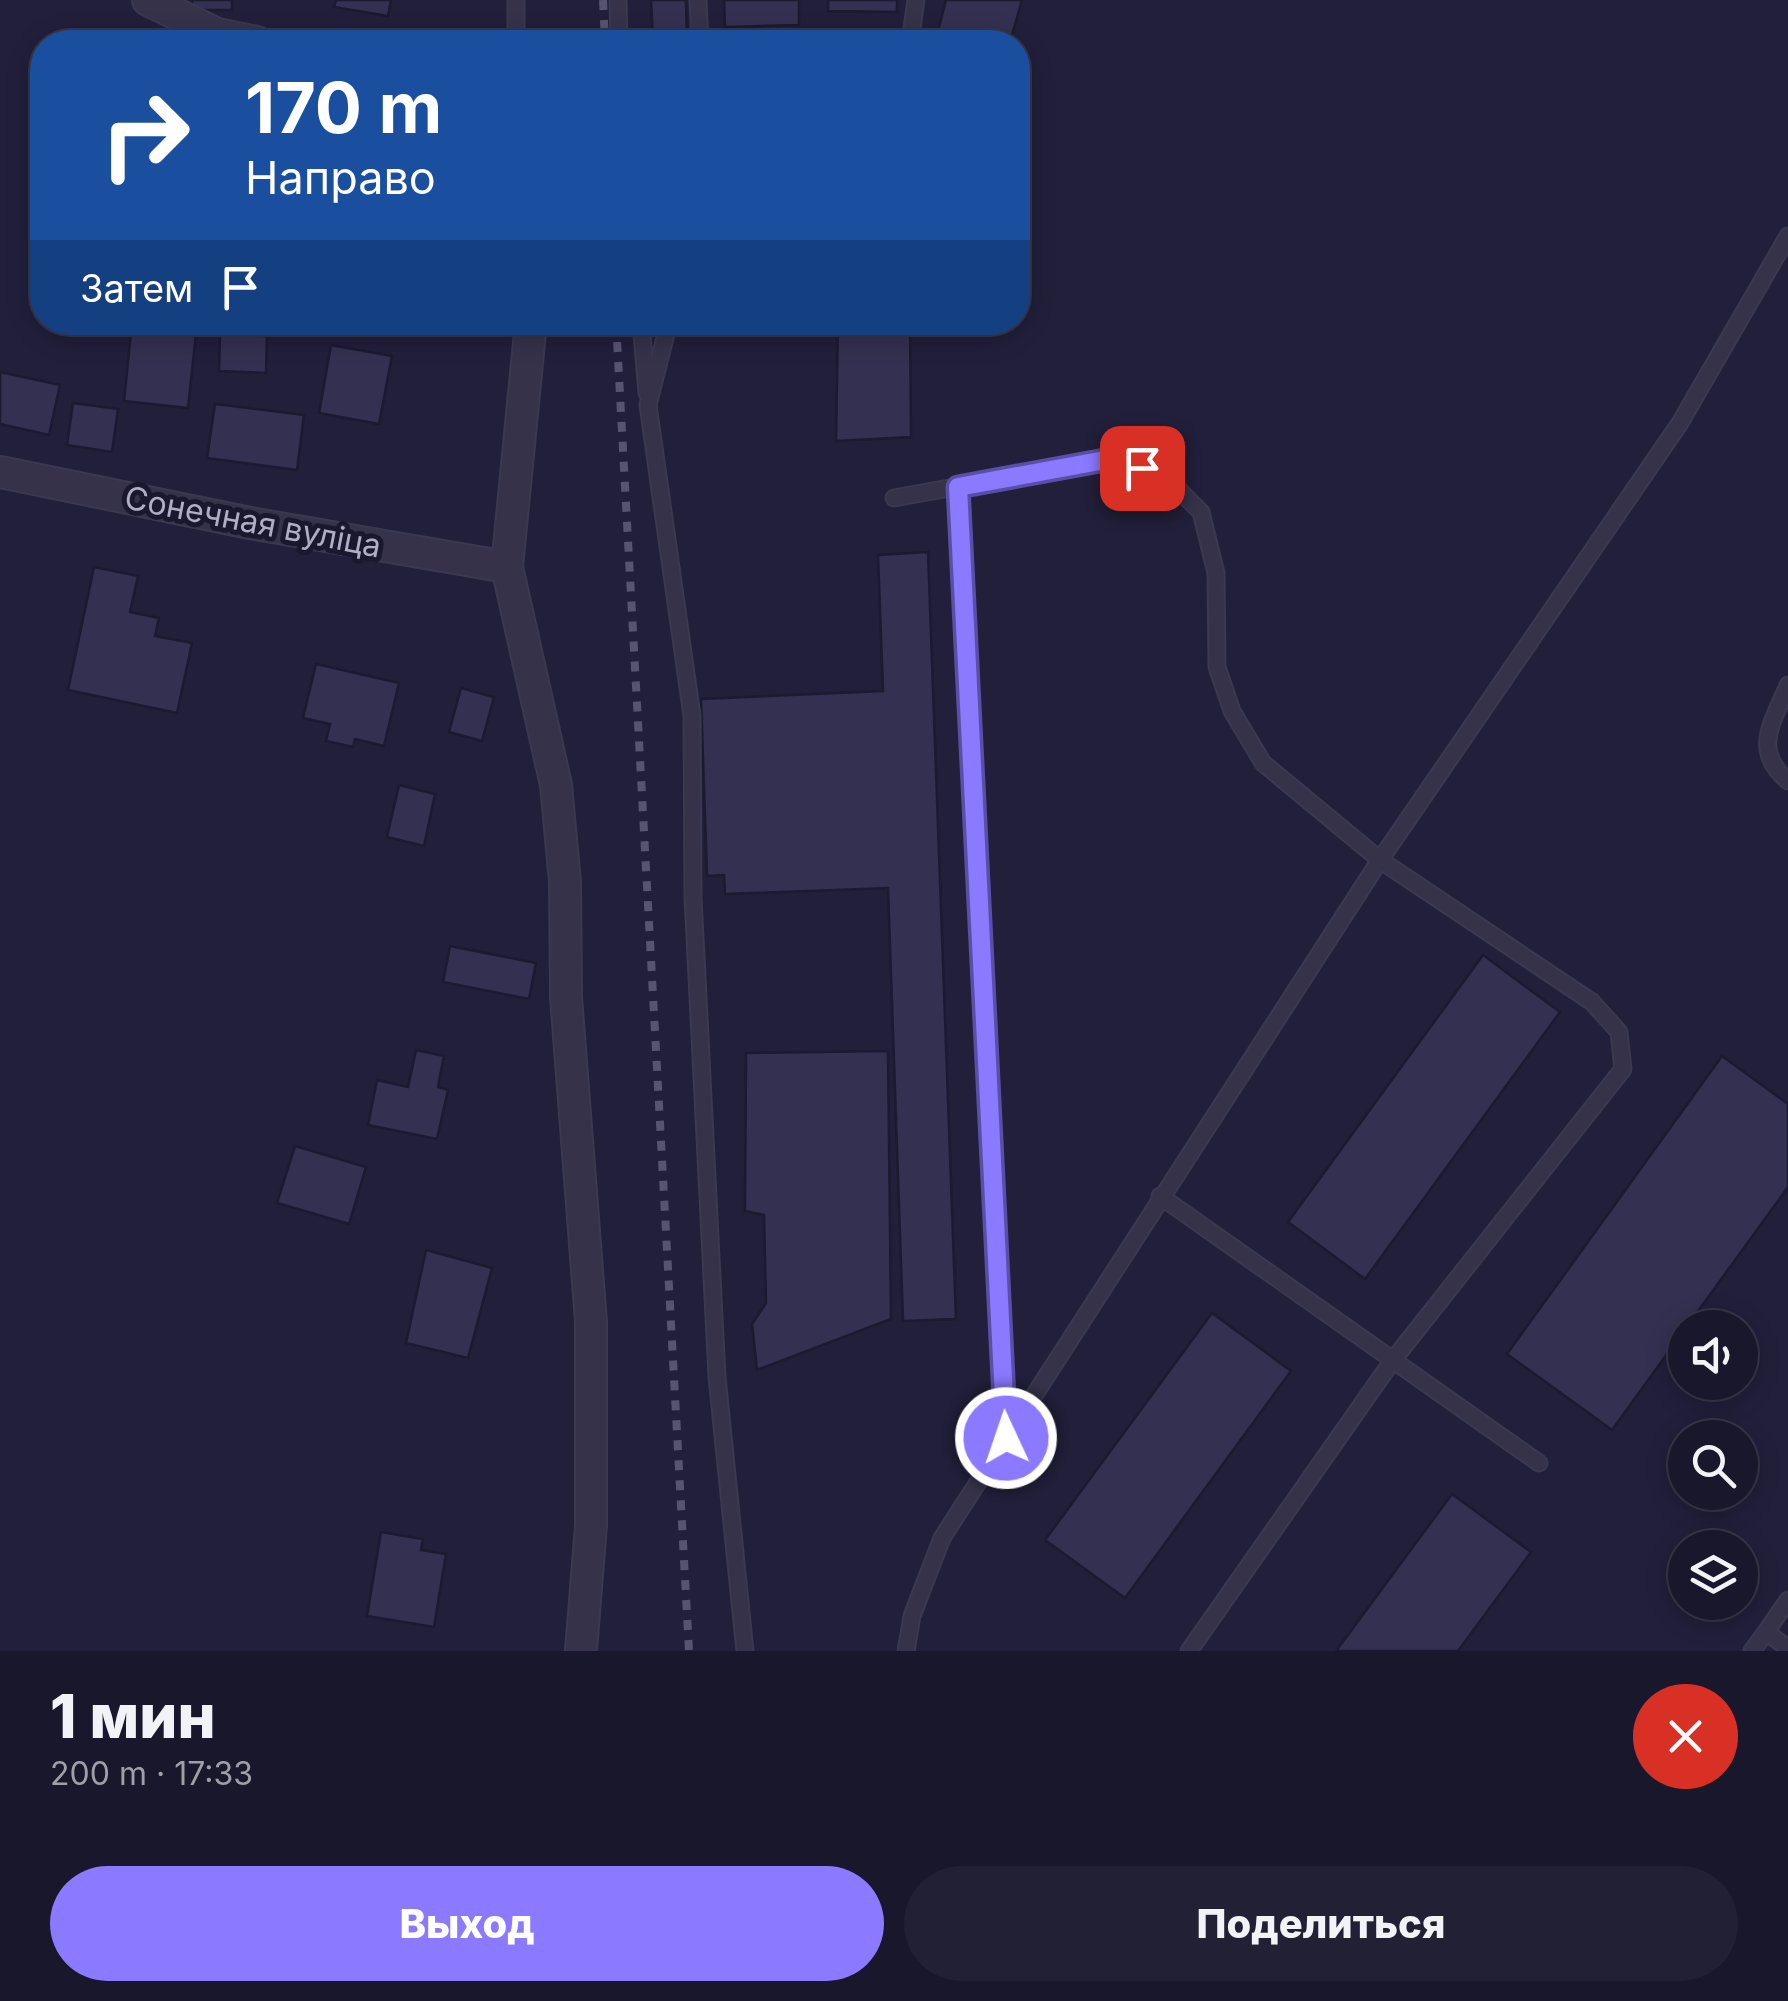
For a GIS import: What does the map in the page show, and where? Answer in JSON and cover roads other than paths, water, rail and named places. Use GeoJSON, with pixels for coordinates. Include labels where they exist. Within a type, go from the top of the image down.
{"type":"FeatureCollection","features":[{"type":"Feature","properties":{"kind":"street"},"geometry":{"type":"LineString","coordinates":[[148,0],[209,30]]}},
{"type":"Feature","properties":{"kind":"street"},"geometry":{"type":"LineString","coordinates":[[530,335],[508,567],[556,786],[564,882],[566,997],[591,1322],[591,1525],[581,1651]]}},
{"type":"Feature","properties":{"kind":"street","name":"Сонечная вуліца"},"geometry":{"type":"LineString","coordinates":[[0,472],[250,523],[508,567]]}},
{"type":"Feature","properties":{"kind":"lane"},"geometry":{"type":"LineString","coordinates":[[516,0],[516,30]]}},
{"type":"Feature","properties":{"kind":"lane"},"geometry":{"type":"LineString","coordinates":[[618,0],[619,30]]}},
{"type":"Feature","properties":{"kind":"lane"},"geometry":{"type":"LineString","coordinates":[[698,0],[699,30]]}},
{"type":"Feature","properties":{"kind":"lane"},"geometry":{"type":"LineString","coordinates":[[912,30],[916,0]]}},
{"type":"Feature","properties":{"kind":"lane"},"geometry":{"type":"LineString","coordinates":[[906,1651],[912,1616],[942,1538],[1380,860],[1680,423],[1788,236]]}},
{"type":"Feature","properties":{"kind":"lane"},"geometry":{"type":"LineString","coordinates":[[642,335],[648,406],[692,716],[693,898],[717,1376],[746,1651]]}},
{"type":"Feature","properties":{"kind":"lane"},"geometry":{"type":"LineString","coordinates":[[648,406],[665,335]]}},
{"type":"Feature","properties":{"kind":"lane"},"geometry":{"type":"LineString","coordinates":[[894,498],[1116,458],[1168,478],[1201,512],[1216,573],[1217,666],[1232,711],[1264,763],[1380,860],[1592,1002],[1619,1032],[1623,1068],[1393,1360],[1190,1651]]}},
{"type":"Feature","properties":{"kind":"lane"},"geometry":{"type":"LineString","coordinates":[[958,487],[1006,1438]]}},
{"type":"Feature","properties":{"kind":"lane"},"geometry":{"type":"LineString","coordinates":[[1788,686],[1765,739],[1773,768],[1788,781]]}},
{"type":"Feature","properties":{"kind":"lane"},"geometry":{"type":"LineString","coordinates":[[1160,1196],[1538,1463]]}},
{"type":"Feature","properties":{"kind":"lane"},"geometry":{"type":"LineString","coordinates":[[1752,1651],[1788,1600]]}},
{"type":"Feature","properties":{"kind":"lane"},"geometry":{"type":"LineString","coordinates":[[1766,1632],[1788,1648]]}},
{"type":"Feature","properties":{"kind":"railway"},"geometry":{"type":"LineString","coordinates":[[603,0],[604,30]]}},
{"type":"Feature","properties":{"kind":"railway"},"geometry":{"type":"LineString","coordinates":[[617,335],[689,1651]]}}]}
